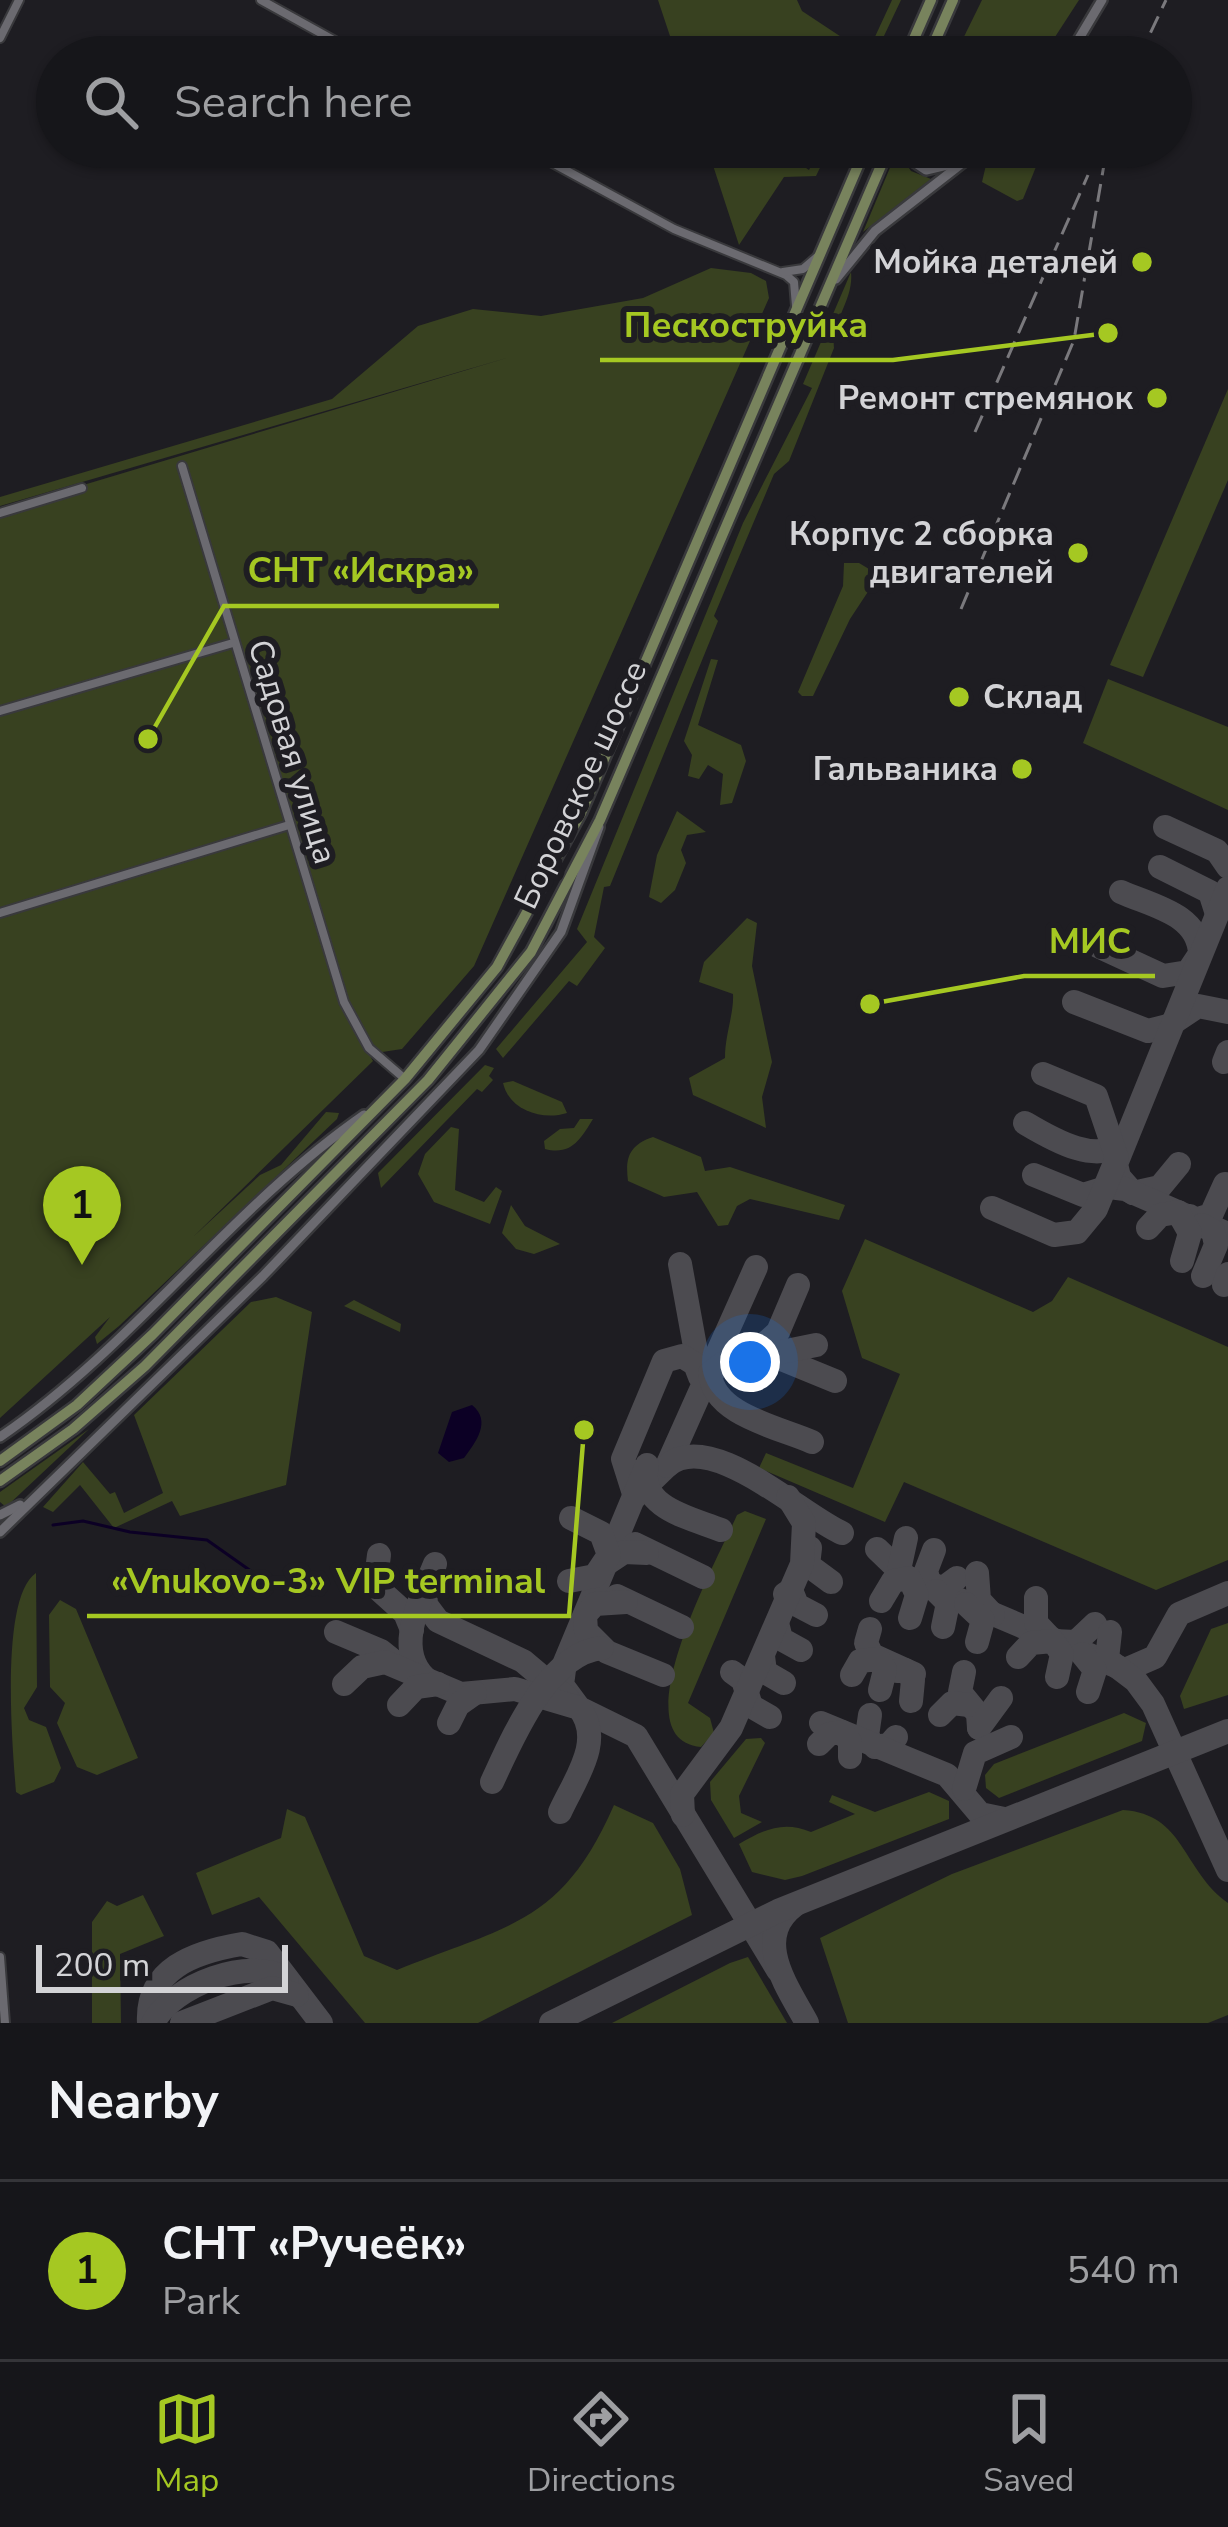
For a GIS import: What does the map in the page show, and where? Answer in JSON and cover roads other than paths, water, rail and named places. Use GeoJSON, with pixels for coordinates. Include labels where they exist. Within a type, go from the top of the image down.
{"type":"FeatureCollection","features":[{"type":"Feature","properties":{"kind":"main road"},"geometry":{"type":"LineString","coordinates":[[915,36],[931,0]]}},
{"type":"Feature","properties":{"kind":"main road"},"geometry":{"type":"LineString","coordinates":[[937,36],[953,0]]}},
{"type":"Feature","properties":{"kind":"main road"},"geometry":{"type":"LineString","coordinates":[[1081,36],[1102,0]]}},
{"type":"Feature","properties":{"kind":"main road","name":"Боровское шоссе"},"geometry":{"type":"LineString","coordinates":[[0,1462],[105,1380],[405,1078],[489,978],[545,885],[606,756],[857,168]]}},
{"type":"Feature","properties":{"kind":"main road","name":"Боровское шоссе"},"geometry":{"type":"LineString","coordinates":[[0,1481],[100,1407],[243,1267],[428,1080],[488,1012],[538,941],[600,820],[880,168]]}},
{"type":"Feature","properties":{"kind":"main road"},"geometry":{"type":"LineString","coordinates":[[824,296],[875,231],[956,168]]}},
{"type":"Feature","properties":{"kind":"main road"},"geometry":{"type":"LineString","coordinates":[[0,1532],[263,1276],[479,1050],[561,932],[593,856],[600,820]]}},
{"type":"Feature","properties":{"kind":"main road"},"geometry":{"type":"LineString","coordinates":[[0,1437],[91,1368],[256,1206],[376,1107]]}},
{"type":"Feature","properties":{"kind":"main road"},"geometry":{"type":"LineString","coordinates":[[0,1515],[30,1499]]}},
{"type":"Feature","properties":{"kind":"street"},"geometry":{"type":"LineString","coordinates":[[0,38],[19,0]]}},
{"type":"Feature","properties":{"kind":"street"},"geometry":{"type":"LineString","coordinates":[[261,0],[326,36]]}},
{"type":"Feature","properties":{"kind":"street"},"geometry":{"type":"LineString","coordinates":[[562,168],[674,229],[782,272],[794,282],[796,308]]}},
{"type":"Feature","properties":{"kind":"street"},"geometry":{"type":"LineString","coordinates":[[782,272],[802,269],[819,255]]}},
{"type":"Feature","properties":{"kind":"street","name":"Садовая улица"},"geometry":{"type":"LineString","coordinates":[[182,466],[344,1002],[369,1048],[405,1078]]}},
{"type":"Feature","properties":{"kind":"street"},"geometry":{"type":"LineString","coordinates":[[0,513],[82,488]]}},
{"type":"Feature","properties":{"kind":"street"},"geometry":{"type":"LineString","coordinates":[[0,711],[233,643]]}},
{"type":"Feature","properties":{"kind":"street"},"geometry":{"type":"LineString","coordinates":[[0,913],[289,825]]}},
{"type":"Feature","properties":{"kind":"street"},"geometry":{"type":"LineString","coordinates":[[0,1957],[5,2023]]}},
{"type":"Feature","properties":{"kind":"waterway"},"geometry":{"type":"LineString","coordinates":[[53,1525],[83,1521],[130,1532],[207,1540],[275,1588]]}},
{"type":"Feature","properties":{"kind":"railway"},"geometry":{"type":"LineString","coordinates":[[1149,36],[1166,0]]}},
{"type":"Feature","properties":{"kind":"railway"},"geometry":{"type":"LineString","coordinates":[[961,609],[1074,340],[1103,168]]}},
{"type":"Feature","properties":{"kind":"railway"},"geometry":{"type":"LineString","coordinates":[[975,432],[1088,175]]}},
{"type":"Feature","properties":{"kind":"place","name":"Мойка деталей"},"geometry":{"type":"Point","coordinates":[1142,262]}},
{"type":"Feature","properties":{"kind":"place","name":"Пескоструйка"},"geometry":{"type":"Point","coordinates":[1108,333]}},
{"type":"Feature","properties":{"kind":"place","name":"Ремонт стремянок"},"geometry":{"type":"Point","coordinates":[1157,398]}},
{"type":"Feature","properties":{"kind":"place","name":"Корпус 2 сборка двигателей"},"geometry":{"type":"Point","coordinates":[1078,553]}},
{"type":"Feature","properties":{"kind":"place","name":"Склад"},"geometry":{"type":"Point","coordinates":[959,697]}},
{"type":"Feature","properties":{"kind":"place","name":"СНТ «Искра»"},"geometry":{"type":"Point","coordinates":[148,739]}},
{"type":"Feature","properties":{"kind":"place","name":"Гальваника"},"geometry":{"type":"Point","coordinates":[1022,769]}},
{"type":"Feature","properties":{"kind":"place","name":"МИС"},"geometry":{"type":"Point","coordinates":[870,1004]}},
{"type":"Feature","properties":{"kind":"place","name":"СНТ «Ручеёк»"},"geometry":{"type":"Point","coordinates":[82,1265]}},
{"type":"Feature","properties":{"kind":"place","name":"«Vnukovo-3» VIP terminal"},"geometry":{"type":"Point","coordinates":[584,1430]}}]}
